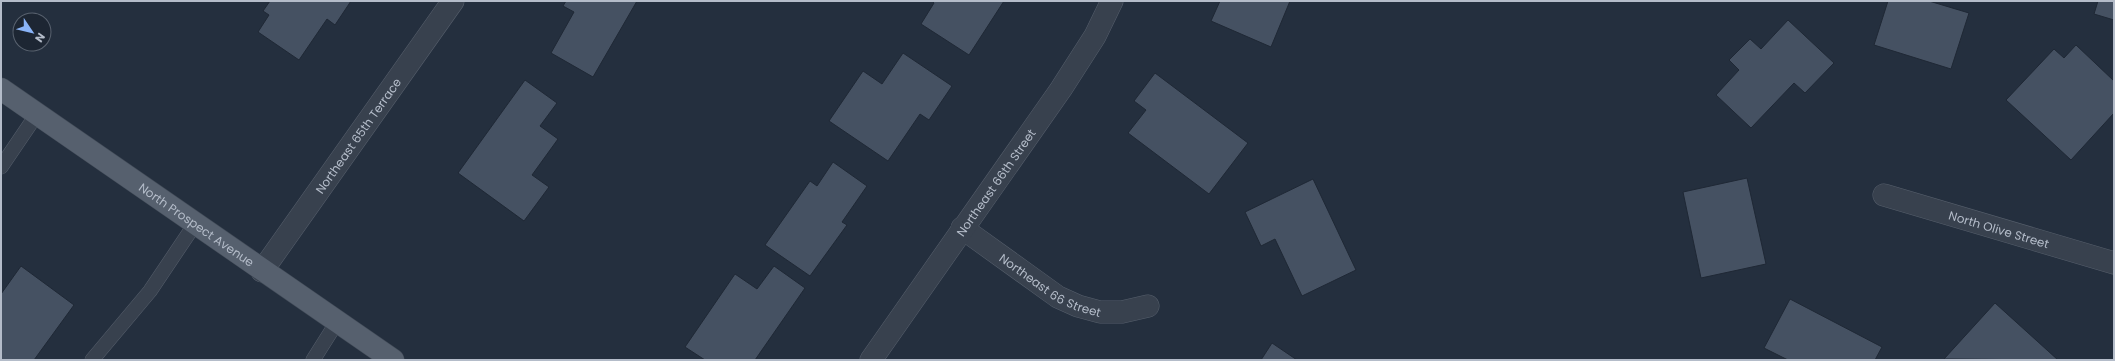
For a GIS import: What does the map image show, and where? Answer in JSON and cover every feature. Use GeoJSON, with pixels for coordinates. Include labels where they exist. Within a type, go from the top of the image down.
{"type":"FeatureCollection","features":[{"type":"Feature","properties":{"kind":"main road","name":"North Prospect Avenue"},"geometry":{"type":"LineString","coordinates":[[1,89],[262,271],[393,360]]}},
{"type":"Feature","properties":{"kind":"street","name":"Northeast 65th Terrace"},"geometry":{"type":"LineString","coordinates":[[262,271],[453,1]]}},
{"type":"Feature","properties":{"kind":"street","name":"Northeast 66th Street"},"geometry":{"type":"LineString","coordinates":[[871,360],[962,228],[1061,90],[1095,36],[1112,1]]}},
{"type":"Feature","properties":{"kind":"street","name":"North Olive Street"},"geometry":{"type":"LineString","coordinates":[[1884,194],[2114,263]]}},
{"type":"Feature","properties":{"kind":"street","name":"Northeast 66 Street"},"geometry":{"type":"LineString","coordinates":[[962,228],[1058,297],[1078,306],[1100,312],[1122,312],[1148,306]]}},
{"type":"Feature","properties":{"kind":"lane"},"geometry":{"type":"LineString","coordinates":[[1,167],[37,114]]}},
{"type":"Feature","properties":{"kind":"lane"},"geometry":{"type":"LineString","coordinates":[[92,360],[150,291],[195,224]]}},
{"type":"Feature","properties":{"kind":"lane"},"geometry":{"type":"LineString","coordinates":[[313,360],[338,322]]}},
{"type":"Feature","properties":{"kind":"building"},"geometry":{"type":"Polygon","coordinates":[[[270,1],[351,1],[335,25],[327,19],[299,60],[258,32],[269,15],[263,11],[270,1]]]}},
{"type":"Feature","properties":{"kind":"building"},"geometry":{"type":"Polygon","coordinates":[[[566,1],[637,1],[593,77],[551,53],[574,12],[563,6],[566,1]]]}},
{"type":"Feature","properties":{"kind":"building"},"geometry":{"type":"Polygon","coordinates":[[[932,1],[1004,1],[969,55],[921,24],[934,3],[932,1]]]}},
{"type":"Feature","properties":{"kind":"building"},"geometry":{"type":"Polygon","coordinates":[[[1220,1],[1290,1],[1271,47],[1211,21],[1220,1]]]}},
{"type":"Feature","properties":{"kind":"building"},"geometry":{"type":"Polygon","coordinates":[[[1888,1],[1929,1],[1969,13],[1951,69],[1874,45],[1888,1]]]}},
{"type":"Feature","properties":{"kind":"building"},"geometry":{"type":"Polygon","coordinates":[[[2098,1],[2114,1],[2114,20],[2094,14],[2098,1]]]}},
{"type":"Feature","properties":{"kind":"building"},"geometry":{"type":"Polygon","coordinates":[[[1788,20],[1834,63],[1805,93],[1794,83],[1751,128],[1716,95],[1739,70],[1729,60],[1750,39],[1761,49],[1788,20]]]}},
{"type":"Feature","properties":{"kind":"building"},"geometry":{"type":"Polygon","coordinates":[[[2076,45],[2114,81],[2114,113],[2071,160],[2006,100],[2054,49],[2064,58],[2076,45]]]}},
{"type":"Feature","properties":{"kind":"building"},"geometry":{"type":"Polygon","coordinates":[[[903,53],[952,86],[929,120],[920,114],[888,161],[829,121],[863,71],[882,84],[903,53]]]}},
{"type":"Feature","properties":{"kind":"building"},"geometry":{"type":"Polygon","coordinates":[[[1155,73],[1248,143],[1209,194],[1128,133],[1146,110],[1134,101],[1155,73]]]}},
{"type":"Feature","properties":{"kind":"building"},"geometry":{"type":"Polygon","coordinates":[[[525,80],[557,103],[540,126],[558,139],[532,175],[549,187],[524,221],[458,173],[525,80]]]}},
{"type":"Feature","properties":{"kind":"building"},"geometry":{"type":"Polygon","coordinates":[[[833,162],[867,186],[842,222],[847,225],[810,276],[765,245],[810,181],[817,186],[833,162]]]}},
{"type":"Feature","properties":{"kind":"building"},"geometry":{"type":"Polygon","coordinates":[[[1747,178],[1766,264],[1701,278],[1683,192],[1747,178]]]}},
{"type":"Feature","properties":{"kind":"building"},"geometry":{"type":"Polygon","coordinates":[[[1313,179],[1356,270],[1302,296],[1275,239],[1261,246],[1245,212],[1313,179]]]}},
{"type":"Feature","properties":{"kind":"building"},"geometry":{"type":"Polygon","coordinates":[[[21,266],[74,305],[34,360],[1,360],[1,294],[21,266]]]}},
{"type":"Feature","properties":{"kind":"building"},"geometry":{"type":"Polygon","coordinates":[[[774,266],[805,288],[755,360],[705,360],[685,347],[735,274],[757,289],[774,266]]]}},
{"type":"Feature","properties":{"kind":"building"},"geometry":{"type":"Polygon","coordinates":[[[1790,299],[1882,347],[1875,360],[1788,360],[1764,348],[1790,299]]]}},
{"type":"Feature","properties":{"kind":"building"},"geometry":{"type":"Polygon","coordinates":[[[1995,303],[2058,360],[1944,359],[1995,303]]]}},
{"type":"Feature","properties":{"kind":"building"},"geometry":{"type":"Polygon","coordinates":[[[1272,343],[1297,360],[1261,360],[1272,343]]]}}]}
